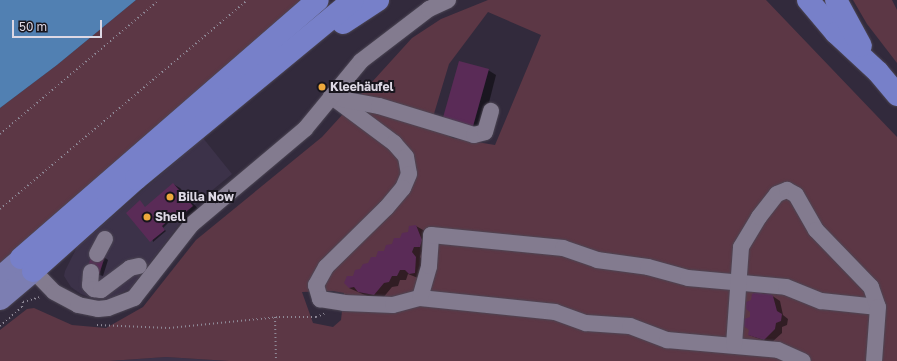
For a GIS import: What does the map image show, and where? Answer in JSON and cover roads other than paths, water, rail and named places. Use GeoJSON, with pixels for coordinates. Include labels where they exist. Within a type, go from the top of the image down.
{"type":"FeatureCollection","features":[{"type":"Feature","properties":{"kind":"highway"},"geometry":{"type":"LineString","coordinates":[[27,265],[318,0]]}},
{"type":"Feature","properties":{"kind":"highway"},"geometry":{"type":"LineString","coordinates":[[27,265],[136,178],[353,0]]}},
{"type":"Feature","properties":{"kind":"highway"},"geometry":{"type":"LineString","coordinates":[[272,67],[378,0]]}},
{"type":"Feature","properties":{"kind":"highway"},"geometry":{"type":"LineString","coordinates":[[808,0],[836,33],[878,72]]}},
{"type":"Feature","properties":{"kind":"highway"},"geometry":{"type":"LineString","coordinates":[[836,0],[851,31],[878,72],[897,95]]}},
{"type":"Feature","properties":{"kind":"main road"},"geometry":{"type":"LineString","coordinates":[[0,276],[27,265]]}},
{"type":"Feature","properties":{"kind":"main road"},"geometry":{"type":"LineString","coordinates":[[0,299],[27,265]]}},
{"type":"Feature","properties":{"kind":"street"},"geometry":{"type":"LineString","coordinates":[[27,265],[54,292],[78,305],[98,309],[108,308],[134,298],[191,225],[305,129],[361,61],[429,9],[448,0]]}},
{"type":"Feature","properties":{"kind":"street"},"geometry":{"type":"LineString","coordinates":[[331,96],[379,106],[474,135],[485,132],[492,112]]}},
{"type":"Feature","properties":{"kind":"street"},"geometry":{"type":"LineString","coordinates":[[331,96],[394,143],[406,157],[409,174],[399,193],[339,251],[319,277],[316,285],[320,299],[344,303],[393,305],[420,298],[555,312],[586,323],[630,326],[667,340],[778,350],[803,361]]}},
{"type":"Feature","properties":{"kind":"street"},"geometry":{"type":"LineString","coordinates":[[734,346],[741,247],[759,217],[777,194],[787,190],[796,195],[816,230],[871,287],[878,307],[874,361]]}},
{"type":"Feature","properties":{"kind":"street"},"geometry":{"type":"LineString","coordinates":[[420,298],[429,266],[431,235],[563,248],[598,260],[648,267],[688,278],[786,287],[821,302],[878,307]]}},
{"type":"Feature","properties":{"kind":"street"},"geometry":{"type":"LineString","coordinates":[[97,254],[105,239]]}},
{"type":"Feature","properties":{"kind":"street"},"geometry":{"type":"LineString","coordinates":[[91,272],[90,284],[94,289],[101,290],[130,268],[138,266]]}},
{"type":"Feature","properties":{"kind":"water"},"geometry":{"type":"Polygon","coordinates":[[[0,0],[136,0],[57,65],[0,108],[0,0]]]}},
{"type":"Feature","properties":{"kind":"place","name":"Kleehäufel"},"geometry":{"type":"Point","coordinates":[322,87]}},
{"type":"Feature","properties":{"kind":"place","name":"Billa Now"},"geometry":{"type":"Point","coordinates":[170,197]}},
{"type":"Feature","properties":{"kind":"place","name":"Shell"},"geometry":{"type":"Point","coordinates":[147,217]}}]}
